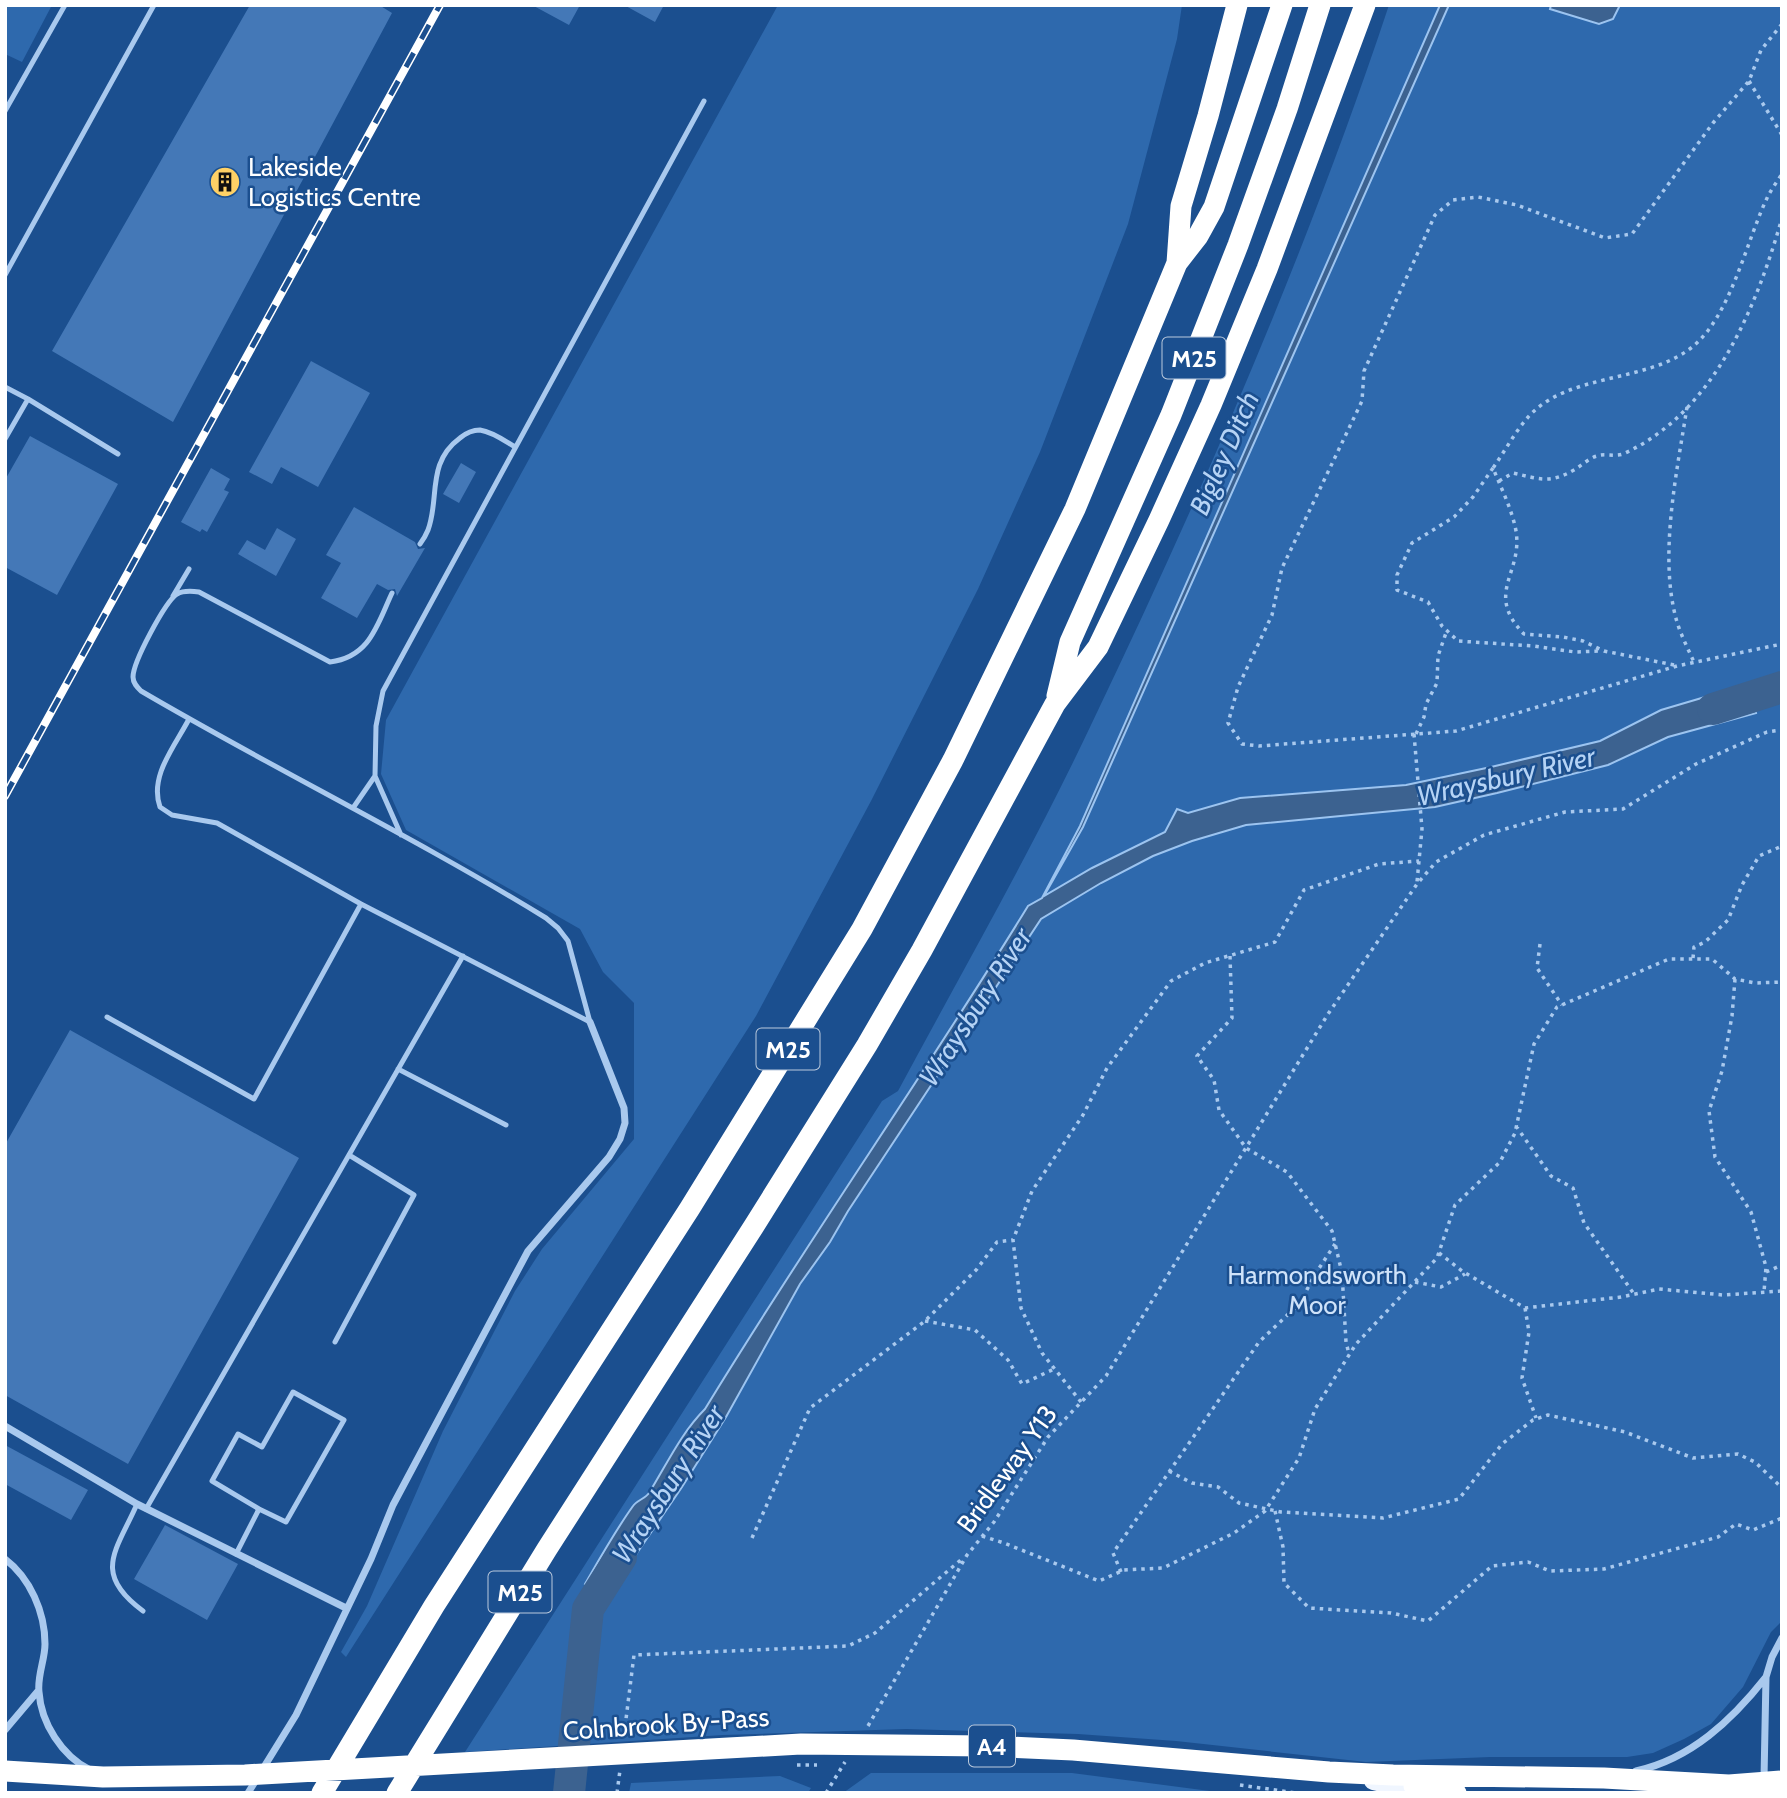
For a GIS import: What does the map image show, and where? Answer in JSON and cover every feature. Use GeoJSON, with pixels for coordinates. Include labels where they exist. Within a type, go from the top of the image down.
{"type":"FeatureCollection","features":[{"type":"Feature","properties":{"kind":"highway"},"geometry":{"type":"LineString","coordinates":[[1177,263],[1181,206],[1208,117],[1237,5]]}},
{"type":"Feature","properties":{"kind":"highway","name":"M25"},"geometry":{"type":"LineString","coordinates":[[322,1793],[434,1606],[690,1208],[862,929],[953,760],[1075,509],[1177,263],[1203,229],[1214,206],[1282,5]]}},
{"type":"Feature","properties":{"kind":"highway","name":"M25"},"geometry":{"type":"LineString","coordinates":[[397,1793],[547,1549],[867,1045],[922,950],[1055,704],[1070,642],[1195,355],[1287,109],[1320,5]]}},
{"type":"Feature","properties":{"kind":"highway"},"geometry":{"type":"LineString","coordinates":[[1055,704],[1098,647],[1180,474],[1267,269],[1366,5]]}},
{"type":"Feature","properties":{"kind":"highway","name":"Colnbrook By-Pass"},"geometry":{"type":"LineString","coordinates":[[12,1775],[246,1775],[801,1744],[856,1754],[986,1746],[1073,1750],[1329,1772]]}},
{"type":"Feature","properties":{"kind":"highway","name":"A4"},"geometry":{"type":"LineString","coordinates":[[1329,1772],[1604,1778],[1770,1786]]}},
{"type":"Feature","properties":{"kind":"highway","name":"A4"},"geometry":{"type":"LineString","coordinates":[[1329,1772],[1456,1793]]}},
{"type":"Feature","properties":{"kind":"main road"},"geometry":{"type":"LineString","coordinates":[[1329,1772],[1427,1793]]}},
{"type":"Feature","properties":{"kind":"street"},"geometry":{"type":"LineString","coordinates":[[248,1793],[296,1715],[371,1559],[393,1505],[528,1251],[609,1157],[620,1139],[625,1124],[624,1108],[590,1022]]}},
{"type":"Feature","properties":{"kind":"street"},"geometry":{"type":"LineString","coordinates":[[5,1426],[146,1509],[346,1608]]}},
{"type":"Feature","properties":{"kind":"street"},"geometry":{"type":"LineString","coordinates":[[5,1559],[25,1578],[37,1608],[45,1643],[38,1691],[47,1720],[58,1743],[73,1759],[103,1777]]}},
{"type":"Feature","properties":{"kind":"street"},"geometry":{"type":"LineString","coordinates":[[1770,1786],[1766,1678],[1772,1657],[1782,1638]]}},
{"type":"Feature","properties":{"kind":"street"},"geometry":{"type":"LineString","coordinates":[[1604,1778],[1655,1767],[1680,1756],[1740,1710],[1766,1678]]}},
{"type":"Feature","properties":{"kind":"street"},"geometry":{"type":"LineString","coordinates":[[5,1730],[38,1691]]}},
{"type":"Feature","properties":{"kind":"lane"},"geometry":{"type":"LineString","coordinates":[[5,111],[65,5]]}},
{"type":"Feature","properties":{"kind":"lane"},"geometry":{"type":"LineString","coordinates":[[5,275],[155,5]]}},
{"type":"Feature","properties":{"kind":"lane"},"geometry":{"type":"LineString","coordinates":[[401,835],[375,776],[376,726],[383,691],[704,101]]}},
{"type":"Feature","properties":{"kind":"lane"},"geometry":{"type":"LineString","coordinates":[[5,387],[28,398],[118,454]]}},
{"type":"Feature","properties":{"kind":"lane"},"geometry":{"type":"LineString","coordinates":[[5,439],[28,398]]}},
{"type":"Feature","properties":{"kind":"lane"},"geometry":{"type":"LineString","coordinates":[[420,544],[428,529],[433,491],[440,466],[454,443],[469,432],[478,430],[488,432],[515,447]]}},
{"type":"Feature","properties":{"kind":"lane"},"geometry":{"type":"LineString","coordinates":[[189,569],[147,639],[133,676],[135,685],[189,719],[514,898],[558,928],[568,941],[590,1022]]}},
{"type":"Feature","properties":{"kind":"lane"},"geometry":{"type":"LineString","coordinates":[[172,599],[184,592],[199,593],[330,662],[351,657],[364,648],[393,593]]}},
{"type":"Feature","properties":{"kind":"lane"},"geometry":{"type":"LineString","coordinates":[[189,719],[159,775],[156,790],[160,807],[172,815],[216,823],[361,904],[590,1022]]}},
{"type":"Feature","properties":{"kind":"lane"},"geometry":{"type":"LineString","coordinates":[[353,808],[375,776]]}},
{"type":"Feature","properties":{"kind":"lane"},"geometry":{"type":"LineString","coordinates":[[107,1017],[254,1099],[361,904]]}},
{"type":"Feature","properties":{"kind":"lane"},"geometry":{"type":"LineString","coordinates":[[146,1509],[463,956]]}},
{"type":"Feature","properties":{"kind":"lane"},"geometry":{"type":"LineString","coordinates":[[398,1069],[506,1125]]}},
{"type":"Feature","properties":{"kind":"lane"},"geometry":{"type":"LineString","coordinates":[[335,1342],[414,1195],[349,1154]]}},
{"type":"Feature","properties":{"kind":"lane"},"geometry":{"type":"LineString","coordinates":[[293,1392],[344,1420],[286,1522],[259,1508],[212,1481],[238,1434],[262,1447],[293,1392]]}},
{"type":"Feature","properties":{"kind":"lane"},"geometry":{"type":"LineString","coordinates":[[137,1504],[111,1559],[111,1569],[121,1589],[143,1611]]}},
{"type":"Feature","properties":{"kind":"lane"},"geometry":{"type":"LineString","coordinates":[[236,1554],[259,1508]]}},
{"type":"Feature","properties":{"kind":"path"},"geometry":{"type":"LineString","coordinates":[[1781,27],[1761,50],[1749,80],[1713,123],[1632,234],[1605,238],[1517,205],[1478,197],[1453,200],[1435,215],[1364,371],[1362,401],[1282,568],[1272,615],[1238,687],[1228,723],[1242,744],[1259,747],[1456,731],[1677,666],[1782,644]]}},
{"type":"Feature","properties":{"kind":"path"},"geometry":{"type":"LineString","coordinates":[[1749,80],[1782,135]]}},
{"type":"Feature","properties":{"kind":"path"},"geometry":{"type":"LineString","coordinates":[[1677,666],[1604,651],[1575,652],[1458,641],[1428,602],[1397,590],[1397,575],[1412,543],[1454,517],[1473,497],[1531,414],[1559,394],[1659,365],[1692,347],[1718,317],[1768,196],[1782,174]]}},
{"type":"Feature","properties":{"kind":"path"},"geometry":{"type":"LineString","coordinates":[[1499,481],[1513,473],[1548,481],[1573,471],[1597,456],[1619,456],[1673,420],[1728,354],[1769,264],[1782,218]]}},
{"type":"Feature","properties":{"kind":"path"},"geometry":{"type":"LineString","coordinates":[[1688,405],[1670,515],[1670,575],[1677,622],[1694,662]]}},
{"type":"Feature","properties":{"kind":"path"},"geometry":{"type":"LineString","coordinates":[[1493,468],[1516,531],[1515,556],[1504,604],[1513,623],[1524,634],[1583,641],[1604,651]]}},
{"type":"Feature","properties":{"kind":"path"},"geometry":{"type":"LineString","coordinates":[[1417,884],[1422,829],[1415,734],[1437,683],[1438,656],[1447,630]]}},
{"type":"Feature","properties":{"kind":"path","name":"Bridleway Y13"},"geometry":{"type":"LineString","coordinates":[[826,1793],[844,1765],[856,1754],[967,1555],[994,1522],[1048,1437],[1106,1376],[1328,1014],[1417,884],[1436,862],[1484,835],[1565,812],[1623,809],[1696,764],[1767,732],[1782,730]]}},
{"type":"Feature","properties":{"kind":"path"},"geometry":{"type":"LineString","coordinates":[[1693,959],[1694,947],[1705,942],[1728,920],[1742,885],[1759,856],[1782,846]]}},
{"type":"Feature","properties":{"kind":"path"},"geometry":{"type":"LineString","coordinates":[[1081,1402],[1042,1353],[1021,1308],[1013,1240],[1032,1191],[1083,1115],[1107,1068],[1171,981],[1205,963],[1275,942],[1304,890],[1379,864],[1419,861]]}},
{"type":"Feature","properties":{"kind":"path"},"geometry":{"type":"LineString","coordinates":[[1540,944],[1537,968],[1563,1005]]}},
{"type":"Feature","properties":{"kind":"path"},"geometry":{"type":"LineString","coordinates":[[1230,956],[1231,1018],[1197,1056],[1214,1080],[1219,1110],[1245,1148],[1287,1172],[1332,1231],[1342,1273],[1349,1354]]}},
{"type":"Feature","properties":{"kind":"path"},"geometry":{"type":"LineString","coordinates":[[982,1536],[1099,1581],[1121,1572],[1163,1568],[1234,1533],[1267,1509],[1299,1458],[1315,1409],[1349,1354],[1437,1258],[1455,1205],[1500,1162],[1516,1126],[1534,1044],[1557,1007],[1669,959],[1712,959],[1735,979],[1755,983],[1782,982]]}},
{"type":"Feature","properties":{"kind":"path"},"geometry":{"type":"LineString","coordinates":[[1735,979],[1732,1016],[1722,1071],[1709,1111],[1715,1157],[1751,1212],[1766,1272],[1764,1292]]}},
{"type":"Feature","properties":{"kind":"path"},"geometry":{"type":"LineString","coordinates":[[1516,1126],[1551,1176],[1573,1188],[1584,1223],[1634,1294]]}},
{"type":"Feature","properties":{"kind":"path"},"geometry":{"type":"LineString","coordinates":[[752,1538],[810,1408],[925,1321],[978,1269],[996,1242],[1013,1240]]}},
{"type":"Feature","properties":{"kind":"path"},"geometry":{"type":"LineString","coordinates":[[1121,1572],[1113,1553],[1259,1342],[1300,1303],[1335,1244]]}},
{"type":"Feature","properties":{"kind":"path"},"geometry":{"type":"LineString","coordinates":[[1439,1253],[1465,1273],[1525,1308],[1659,1289],[1723,1295],[1782,1291]]}},
{"type":"Feature","properties":{"kind":"path"},"geometry":{"type":"LineString","coordinates":[[1766,1272],[1782,1265]]}},
{"type":"Feature","properties":{"kind":"path"},"geometry":{"type":"LineString","coordinates":[[1415,1282],[1441,1287],[1465,1273]]}},
{"type":"Feature","properties":{"kind":"path"},"geometry":{"type":"LineString","coordinates":[[1525,1308],[1529,1332],[1522,1378],[1536,1419]]}},
{"type":"Feature","properties":{"kind":"path"},"geometry":{"type":"LineString","coordinates":[[925,1321],[975,1330],[1008,1360],[1022,1384],[1055,1369]]}},
{"type":"Feature","properties":{"kind":"path"},"geometry":{"type":"LineString","coordinates":[[1169,1471],[1192,1483],[1217,1487],[1239,1503],[1275,1511],[1383,1518],[1459,1499],[1502,1444],[1536,1419],[1548,1415],[1625,1432],[1693,1458],[1738,1454],[1755,1462],[1782,1489]]}},
{"type":"Feature","properties":{"kind":"path"},"geometry":{"type":"LineString","coordinates":[[1275,1511],[1283,1546],[1284,1583],[1309,1608],[1391,1613],[1428,1621],[1492,1566],[1528,1562],[1550,1571],[1604,1569],[1718,1537],[1735,1524],[1753,1530],[1782,1518]]}},
{"type":"Feature","properties":{"kind":"path"},"geometry":{"type":"LineString","coordinates":[[624,1738],[634,1655],[848,1646],[875,1633],[967,1555]]}},
{"type":"Feature","properties":{"kind":"path"},"geometry":{"type":"LineString","coordinates":[[832,1765],[844,1765],[856,1754]]}},
{"type":"Feature","properties":{"kind":"path"},"geometry":{"type":"LineString","coordinates":[[617,1793],[620,1765]]}},
{"type":"Feature","properties":{"kind":"path"},"geometry":{"type":"LineString","coordinates":[[785,1765],[820,1765]]}},
{"type":"Feature","properties":{"kind":"path"},"geometry":{"type":"LineString","coordinates":[[1227,1784],[1296,1793]]}},
{"type":"Feature","properties":{"kind":"green space"},"geometry":{"type":"Polygon","coordinates":[[[5,5],[52,5],[22,62],[5,54],[5,5]]]}},
{"type":"Feature","properties":{"kind":"green space"},"geometry":{"type":"Polygon","coordinates":[[[778,5],[1182,5],[1177,39],[1128,224],[1040,452],[978,589],[871,801],[756,1016],[346,1657],[341,1652],[367,1606],[443,1431],[515,1291],[542,1249],[634,1139],[634,1003],[603,972],[580,929],[406,830],[381,774],[386,720],[778,5]]]}},
{"type":"Feature","properties":{"kind":"green space","name":"Harmondsworth Moor"},"geometry":{"type":"Polygon","coordinates":[[[1389,5],[1782,5],[1782,1621],[1771,1632],[1743,1687],[1711,1724],[1653,1753],[1627,1757],[1490,1757],[1366,1762],[1176,1741],[1078,1734],[906,1729],[723,1735],[465,1752],[882,1101],[898,1091],[1021,864],[1091,725],[1213,459],[1324,189],[1389,5]]]}},
{"type":"Feature","properties":{"kind":"green space"},"geometry":{"type":"Polygon","coordinates":[[[871,1773],[1072,1773],[1225,1793],[843,1793],[871,1773]]]}},
{"type":"Feature","properties":{"kind":"green space"},"geometry":{"type":"Polygon","coordinates":[[[780,1776],[811,1788],[808,1793],[629,1793],[631,1783],[780,1776]]]}},
{"type":"Feature","properties":{"kind":"water"},"geometry":{"type":"Polygon","coordinates":[[[1440,5],[1449,5],[1083,827],[1044,896],[1092,868],[1165,832],[1177,809],[1188,813],[1240,798],[1406,785],[1491,767],[1600,741],[1661,710],[1749,684],[1756,713],[1668,737],[1608,765],[1435,807],[1246,825],[1153,856],[1041,919],[800,1284],[726,1417],[607,1597],[585,1584],[614,1535],[635,1504],[649,1493],[681,1438],[705,1409],[1028,906],[1042,898],[1080,826],[1440,5]]]}},
{"type":"Feature","properties":{"kind":"water"},"geometry":{"type":"Polygon","coordinates":[[[1551,5],[1620,5],[1613,19],[1599,24],[1550,9],[1551,5]]]}},
{"type":"Feature","properties":{"kind":"building","name":"Lakeside Logistics Centre"},"geometry":{"type":"Polygon","coordinates":[[[250,5],[379,5],[392,13],[173,422],[52,351],[250,5]]]}},
{"type":"Feature","properties":{"kind":"building"},"geometry":{"type":"Polygon","coordinates":[[[532,5],[580,5],[569,25],[532,5]]]}},
{"type":"Feature","properties":{"kind":"building"},"geometry":{"type":"Polygon","coordinates":[[[624,5],[664,5],[655,22],[624,5]]]}},
{"type":"Feature","properties":{"kind":"building"},"geometry":{"type":"Polygon","coordinates":[[[311,361],[370,393],[318,487],[281,467],[272,484],[249,472],[311,361]]]}},
{"type":"Feature","properties":{"kind":"building"},"geometry":{"type":"Polygon","coordinates":[[[30,436],[118,484],[57,595],[5,567],[5,480],[30,436]]]}},
{"type":"Feature","properties":{"kind":"building"},"geometry":{"type":"Polygon","coordinates":[[[461,463],[476,472],[459,503],[443,494],[461,463]]]}},
{"type":"Feature","properties":{"kind":"building"},"geometry":{"type":"Polygon","coordinates":[[[211,468],[230,479],[224,490],[229,492],[207,532],[202,529],[200,532],[181,522],[211,468]]]}},
{"type":"Feature","properties":{"kind":"building"},"geometry":{"type":"Polygon","coordinates":[[[354,507],[415,542],[418,549],[425,548],[397,596],[395,589],[388,590],[377,584],[357,618],[321,598],[341,563],[326,555],[354,507]]]}},
{"type":"Feature","properties":{"kind":"building"},"geometry":{"type":"Polygon","coordinates":[[[277,528],[296,539],[276,576],[238,554],[247,540],[265,550],[277,528]]]}},
{"type":"Feature","properties":{"kind":"building"},"geometry":{"type":"Polygon","coordinates":[[[70,1030],[299,1158],[128,1464],[5,1395],[5,1145],[70,1030]]]}},
{"type":"Feature","properties":{"kind":"building"},"geometry":{"type":"Polygon","coordinates":[[[5,1445],[88,1490],[71,1520],[5,1484],[5,1445]]]}},
{"type":"Feature","properties":{"kind":"building"},"geometry":{"type":"Polygon","coordinates":[[[165,1525],[238,1564],[207,1620],[134,1579],[165,1525]]]}},
{"type":"Feature","properties":{"kind":"waterway","name":"Wraysbury River"},"geometry":{"type":"LineString","coordinates":[[1713,709],[1782,687]]}},
{"type":"Feature","properties":{"kind":"waterway","name":"Wraysbury River"},"geometry":{"type":"LineString","coordinates":[[569,1793],[588,1609],[621,1557]]}},
{"type":"Feature","properties":{"kind":"railway"},"geometry":{"type":"LineString","coordinates":[[5,796],[440,5]]}},
{"type":"Feature","properties":{"kind":"place","name":"Lakeside Logistics Centre"},"geometry":{"type":"Point","coordinates":[225,182]}},
{"type":"Feature","properties":{"kind":"water label","name":"Bigley Ditch"},"geometry":{"type":"Point","coordinates":[1224,453]}}]}
